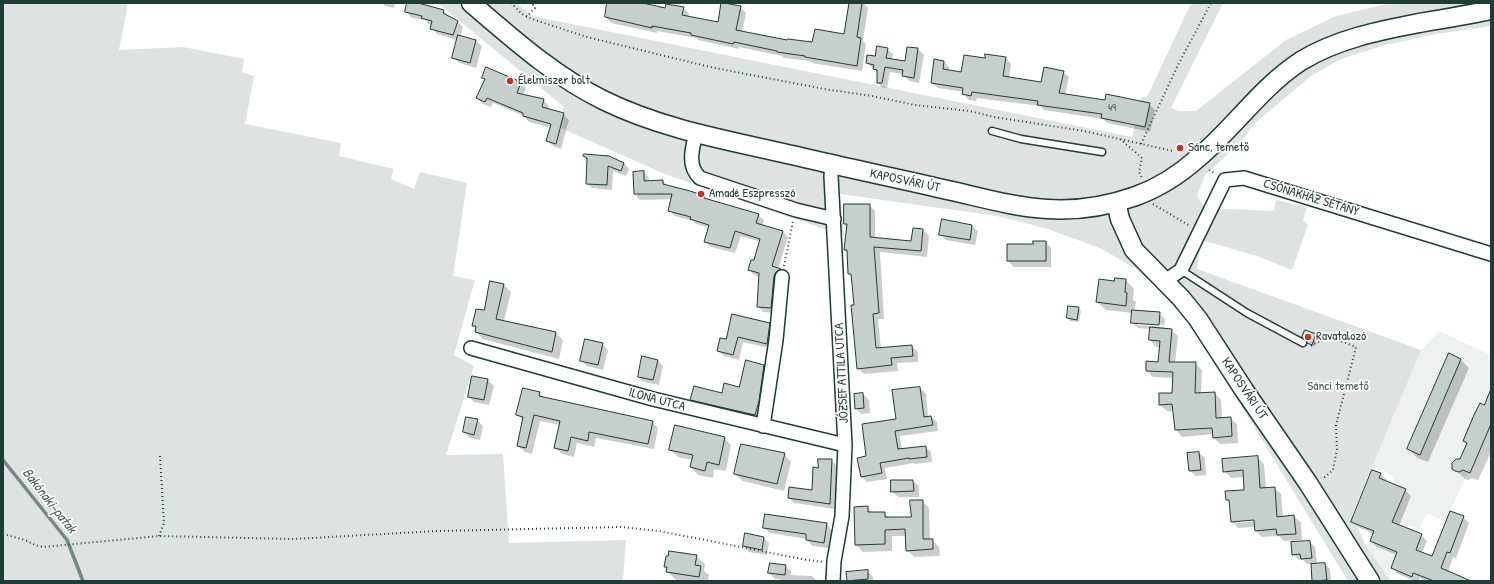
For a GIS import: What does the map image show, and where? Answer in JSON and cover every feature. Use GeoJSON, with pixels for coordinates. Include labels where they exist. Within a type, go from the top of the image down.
{"type":"FeatureCollection","features":[{"type":"Feature","properties":{"kind":"main road","name":"KAPOSVÁRI ÚT"},"geometry":{"type":"LineString","coordinates":[[471,3],[517,43],[569,81],[602,100],[662,124],[832,165],[1009,204],[1046,209],[1073,209],[1116,202],[1162,184],[1181,172],[1200,157],[1272,84],[1302,60],[1332,45],[1361,35],[1491,10]]}},
{"type":"Feature","properties":{"kind":"main road","name":"KAPOSVÁRI ÚT"},"geometry":{"type":"LineString","coordinates":[[1116,202],[1120,219],[1130,244],[1140,257],[1165,281],[1198,319],[1244,390],[1308,482],[1370,581]]}},
{"type":"Feature","properties":{"kind":"street"},"geometry":{"type":"LineString","coordinates":[[696,133],[692,148],[692,162],[693,170],[700,178],[796,210],[834,219]]}},
{"type":"Feature","properties":{"kind":"street","name":"JÓZSEF ATTILA UTCA"},"geometry":{"type":"LineString","coordinates":[[832,165],[831,176],[845,445],[842,516],[834,560],[832,581]]}},
{"type":"Feature","properties":{"kind":"street","name":"CSÓNAKHÁZ SÉTÁNY"},"geometry":{"type":"LineString","coordinates":[[1181,270],[1225,180],[1244,178],[1491,254]]}},
{"type":"Feature","properties":{"kind":"street"},"geometry":{"type":"LineString","coordinates":[[1165,281],[1181,270]]}},
{"type":"Feature","properties":{"kind":"street"},"geometry":{"type":"LineString","coordinates":[[763,426],[776,340],[782,277]]}},
{"type":"Feature","properties":{"kind":"street","name":"ILONA UTCA"},"geometry":{"type":"LineString","coordinates":[[471,348],[653,399],[845,445]]}},
{"type":"Feature","properties":{"kind":"lane"},"geometry":{"type":"LineString","coordinates":[[992,131],[1021,139],[1102,152]]}},
{"type":"Feature","properties":{"kind":"lane"},"geometry":{"type":"LineString","coordinates":[[1181,270],[1242,310],[1303,343]]}},
{"type":"Feature","properties":{"kind":"path"},"geometry":{"type":"LineString","coordinates":[[511,3],[526,17],[587,37],[722,69],[915,105],[969,112],[1084,131],[1173,151]]}},
{"type":"Feature","properties":{"kind":"path"},"geometry":{"type":"LineString","coordinates":[[526,17],[535,8],[532,3]]}},
{"type":"Feature","properties":{"kind":"path"},"geometry":{"type":"LineString","coordinates":[[1141,144],[1179,63],[1211,3]]}},
{"type":"Feature","properties":{"kind":"path"},"geometry":{"type":"LineString","coordinates":[[782,277],[796,210]]}},
{"type":"Feature","properties":{"kind":"path"},"geometry":{"type":"LineString","coordinates":[[1303,343],[1311,346],[1321,340],[1340,340],[1356,347],[1336,425],[1338,449],[1333,470],[1326,477],[1308,482]]}},
{"type":"Feature","properties":{"kind":"path"},"geometry":{"type":"LineString","coordinates":[[159,536],[164,523],[160,456]]}},
{"type":"Feature","properties":{"kind":"path"},"geometry":{"type":"LineString","coordinates":[[3,534],[43,547],[159,536],[293,539],[438,531],[621,527],[659,531],[818,562],[834,560]]}},
{"type":"Feature","properties":{"kind":"shaded area"},"geometry":{"type":"Polygon","coordinates":[[[1439,331],[1491,355],[1491,421],[1445,522],[1427,513],[1419,529],[1409,525],[1389,578],[1366,546],[1395,477],[1372,467],[1421,350],[1439,331]]]}},
{"type":"Feature","properties":{"kind":"green space"},"geometry":{"type":"Polygon","coordinates":[[[3,3],[128,3],[119,50],[183,47],[244,59],[242,72],[254,76],[245,124],[341,143],[339,156],[394,169],[391,179],[414,189],[420,172],[467,183],[453,276],[475,280],[454,355],[474,366],[446,455],[503,454],[509,543],[626,540],[623,581],[3,581],[3,3]]]}},
{"type":"Feature","properties":{"kind":"green space","name":"Sánci temető"},"geometry":{"type":"Polygon","coordinates":[[[438,3],[516,3],[532,16],[1132,137],[1141,97],[1147,97],[1191,3],[1223,3],[1171,108],[1179,111],[1196,111],[1286,40],[1336,16],[1391,3],[1491,3],[1491,26],[1437,34],[1385,45],[1341,59],[1311,76],[1255,123],[1240,143],[1205,175],[1197,196],[1205,208],[1274,211],[1276,200],[1307,207],[1303,220],[1308,225],[1292,270],[1257,256],[1201,240],[1197,269],[1421,350],[1352,515],[1366,546],[1391,581],[1348,581],[1199,337],[1161,291],[1138,270],[1102,249],[1045,228],[997,216],[840,194],[844,236],[665,174],[556,126],[564,107],[438,3]]]}},
{"type":"Feature","properties":{"kind":"building"},"geometry":{"type":"Polygon","coordinates":[[[407,3],[418,3],[444,10],[443,13],[458,21],[453,35],[430,29],[432,21],[421,18],[422,16],[405,12],[407,3]]]}},
{"type":"Feature","properties":{"kind":"building"},"geometry":{"type":"Polygon","coordinates":[[[607,3],[643,3],[665,8],[666,4],[684,7],[682,15],[718,22],[721,3],[741,6],[736,30],[787,40],[812,42],[815,29],[844,34],[849,3],[862,3],[857,37],[861,38],[857,66],[777,52],[734,42],[733,44],[691,35],[691,33],[652,26],[652,28],[605,17],[607,3]]]}},
{"type":"Feature","properties":{"kind":"building"},"geometry":{"type":"Polygon","coordinates":[[[458,35],[476,40],[470,63],[452,58],[458,35]]]}},
{"type":"Feature","properties":{"kind":"building"},"geometry":{"type":"Polygon","coordinates":[[[877,46],[888,48],[886,58],[905,61],[907,47],[918,48],[914,78],[902,76],[903,70],[885,67],[882,83],[877,83],[877,70],[873,69],[874,65],[866,63],[867,55],[875,56],[877,46]]]}},
{"type":"Feature","properties":{"kind":"building"},"geometry":{"type":"Polygon","coordinates":[[[985,54],[1006,57],[1003,76],[1041,82],[1044,67],[1064,71],[1059,93],[1105,100],[1106,94],[1150,103],[1145,127],[1101,118],[1102,114],[1037,105],[1038,101],[972,92],[971,96],[962,94],[963,88],[931,83],[934,59],[944,61],[943,69],[961,72],[964,55],[985,58],[985,54]]]}},
{"type":"Feature","properties":{"kind":"building"},"geometry":{"type":"Polygon","coordinates":[[[486,67],[521,82],[517,93],[544,99],[542,107],[564,113],[556,144],[546,141],[551,124],[523,116],[523,113],[487,98],[485,102],[476,98],[485,79],[482,78],[486,67]]]}},
{"type":"Feature","properties":{"kind":"building"},"geometry":{"type":"Polygon","coordinates":[[[584,154],[609,156],[624,163],[621,171],[608,166],[607,185],[586,184],[587,158],[583,156],[584,154]]]}},
{"type":"Feature","properties":{"kind":"building"},"geometry":{"type":"Polygon","coordinates":[[[644,171],[644,181],[663,180],[663,184],[690,191],[705,196],[704,198],[759,214],[756,223],[783,231],[772,266],[781,269],[776,272],[774,276],[771,308],[757,307],[759,273],[748,270],[751,260],[754,260],[760,239],[735,231],[730,248],[704,242],[709,225],[690,219],[691,217],[668,211],[672,194],[634,194],[633,172],[644,171]]]}},
{"type":"Feature","properties":{"kind":"building"},"geometry":{"type":"Polygon","coordinates":[[[844,204],[870,204],[870,237],[911,241],[913,228],[923,229],[921,251],[874,247],[879,313],[873,314],[876,348],[912,345],[913,356],[891,358],[892,365],[857,369],[851,305],[854,305],[851,274],[848,274],[847,250],[844,250],[847,224],[844,224],[844,204]]]}},
{"type":"Feature","properties":{"kind":"building"},"geometry":{"type":"Polygon","coordinates":[[[942,219],[972,225],[970,240],[939,235],[942,219]]]}},
{"type":"Feature","properties":{"kind":"building"},"geometry":{"type":"Polygon","coordinates":[[[1033,241],[1046,241],[1046,261],[1007,261],[1007,244],[1033,244],[1033,241]]]}},
{"type":"Feature","properties":{"kind":"building"},"geometry":{"type":"Polygon","coordinates":[[[1115,278],[1126,279],[1126,306],[1096,302],[1099,279],[1114,281],[1115,278]]]}},
{"type":"Feature","properties":{"kind":"building"},"geometry":{"type":"Polygon","coordinates":[[[490,281],[504,284],[496,319],[556,332],[552,352],[475,332],[476,326],[472,326],[476,309],[484,310],[490,281]]]}},
{"type":"Feature","properties":{"kind":"building"},"geometry":{"type":"Polygon","coordinates":[[[1068,306],[1079,307],[1077,320],[1067,318],[1068,306]]]}},
{"type":"Feature","properties":{"kind":"building"},"geometry":{"type":"Polygon","coordinates":[[[1132,310],[1160,312],[1159,325],[1131,323],[1132,310]]]}},
{"type":"Feature","properties":{"kind":"building"},"geometry":{"type":"Polygon","coordinates":[[[732,314],[770,323],[767,344],[738,337],[733,355],[717,351],[720,338],[726,339],[732,314]]]}},
{"type":"Feature","properties":{"kind":"building"},"geometry":{"type":"Polygon","coordinates":[[[1150,327],[1172,329],[1169,362],[1196,362],[1195,393],[1215,392],[1216,418],[1231,417],[1232,436],[1213,438],[1212,428],[1175,430],[1172,404],[1159,405],[1159,393],[1172,393],[1173,372],[1146,371],[1146,361],[1158,362],[1160,341],[1149,340],[1150,327]]]}},
{"type":"Feature","properties":{"kind":"building","name":"Ravatalozó"},"geometry":{"type":"Polygon","coordinates":[[[1305,330],[1316,334],[1312,345],[1307,343],[1307,340],[1302,337],[1305,330]]]}},
{"type":"Feature","properties":{"kind":"building"},"geometry":{"type":"Polygon","coordinates":[[[585,339],[603,343],[598,365],[580,361],[585,339]]]}},
{"type":"Feature","properties":{"kind":"building"},"geometry":{"type":"Polygon","coordinates":[[[1449,353],[1461,359],[1420,455],[1407,449],[1449,353]]]}},
{"type":"Feature","properties":{"kind":"building"},"geometry":{"type":"Polygon","coordinates":[[[642,356],[658,360],[653,380],[638,377],[642,356]]]}},
{"type":"Feature","properties":{"kind":"building"},"geometry":{"type":"Polygon","coordinates":[[[746,360],[764,365],[759,401],[755,415],[690,400],[694,386],[722,393],[724,383],[739,387],[746,360]]]}},
{"type":"Feature","properties":{"kind":"building"},"geometry":{"type":"Polygon","coordinates":[[[472,376],[488,379],[484,400],[468,397],[472,376]]]}},
{"type":"Feature","properties":{"kind":"building"},"geometry":{"type":"Polygon","coordinates":[[[920,387],[924,417],[931,416],[933,425],[895,431],[898,449],[926,446],[927,457],[909,458],[880,463],[882,473],[861,477],[857,458],[866,456],[862,424],[896,419],[892,390],[920,387]]]}},
{"type":"Feature","properties":{"kind":"building"},"geometry":{"type":"Polygon","coordinates":[[[523,388],[540,392],[539,396],[653,421],[648,444],[589,432],[588,441],[571,437],[568,451],[554,448],[560,421],[534,415],[526,448],[517,446],[523,417],[516,415],[523,388]]]}},
{"type":"Feature","properties":{"kind":"building"},"geometry":{"type":"Polygon","coordinates":[[[1491,389],[1491,424],[1470,473],[1463,470],[1459,472],[1455,471],[1452,469],[1452,463],[1456,459],[1460,459],[1467,443],[1463,441],[1474,415],[1480,403],[1484,405],[1491,389]]]}},
{"type":"Feature","properties":{"kind":"building"},"geometry":{"type":"Polygon","coordinates":[[[863,393],[864,408],[855,409],[854,394],[863,393]]]}},
{"type":"Feature","properties":{"kind":"building"},"geometry":{"type":"Polygon","coordinates":[[[466,417],[478,419],[474,435],[463,432],[466,417]]]}},
{"type":"Feature","properties":{"kind":"building"},"geometry":{"type":"Polygon","coordinates":[[[675,425],[725,437],[719,465],[707,462],[705,471],[690,467],[693,455],[669,450],[675,425]]]}},
{"type":"Feature","properties":{"kind":"building"},"geometry":{"type":"Polygon","coordinates":[[[741,444],[785,453],[777,484],[734,474],[741,444]]]}},
{"type":"Feature","properties":{"kind":"building"},"geometry":{"type":"Polygon","coordinates":[[[1199,452],[1201,470],[1189,471],[1187,453],[1199,452]]]}},
{"type":"Feature","properties":{"kind":"building"},"geometry":{"type":"Polygon","coordinates":[[[1258,456],[1260,488],[1275,487],[1277,517],[1294,515],[1296,534],[1277,535],[1276,529],[1255,531],[1254,520],[1231,522],[1229,500],[1226,500],[1225,491],[1244,490],[1243,470],[1223,472],[1222,459],[1258,456]]]}},
{"type":"Feature","properties":{"kind":"building"},"geometry":{"type":"Polygon","coordinates":[[[818,459],[832,459],[830,504],[788,498],[789,487],[812,490],[813,467],[818,468],[818,459]]]}},
{"type":"Feature","properties":{"kind":"building"},"geometry":{"type":"Polygon","coordinates":[[[1372,470],[1381,473],[1379,478],[1406,489],[1392,522],[1422,534],[1416,550],[1432,556],[1450,511],[1464,516],[1450,553],[1447,552],[1441,568],[1471,581],[1434,581],[1413,573],[1412,577],[1391,568],[1397,552],[1370,541],[1374,531],[1351,522],[1372,470]]]}},
{"type":"Feature","properties":{"kind":"building"},"geometry":{"type":"Polygon","coordinates":[[[891,480],[913,480],[914,491],[891,492],[891,480]]]}},
{"type":"Feature","properties":{"kind":"building"},"geometry":{"type":"Polygon","coordinates":[[[910,500],[923,500],[923,539],[933,539],[933,549],[906,551],[905,529],[885,530],[885,544],[855,545],[854,507],[868,506],[868,512],[885,512],[885,517],[911,517],[910,500]]]}},
{"type":"Feature","properties":{"kind":"building"},"geometry":{"type":"Polygon","coordinates":[[[765,514],[827,523],[824,543],[806,540],[806,534],[763,528],[765,514]]]}},
{"type":"Feature","properties":{"kind":"building"},"geometry":{"type":"Polygon","coordinates":[[[745,533],[764,537],[762,550],[743,546],[745,533]]]}},
{"type":"Feature","properties":{"kind":"building"},"geometry":{"type":"Polygon","coordinates":[[[1310,541],[1312,558],[1301,559],[1300,554],[1292,555],[1291,542],[1310,541]]]}},
{"type":"Feature","properties":{"kind":"building"},"geometry":{"type":"Polygon","coordinates":[[[669,551],[697,555],[695,565],[701,566],[699,577],[666,572],[667,567],[664,567],[666,556],[668,556],[669,551]]]}},
{"type":"Feature","properties":{"kind":"building"},"geometry":{"type":"Polygon","coordinates":[[[770,563],[786,565],[785,575],[768,573],[770,563]]]}},
{"type":"Feature","properties":{"kind":"building"},"geometry":{"type":"Polygon","coordinates":[[[1325,563],[1327,580],[1312,581],[1311,564],[1325,563]]]}},
{"type":"Feature","properties":{"kind":"building"},"geometry":{"type":"Polygon","coordinates":[[[868,570],[868,579],[847,581],[846,572],[868,570]]]}},
{"type":"Feature","properties":{"kind":"waterway","name":"Bakónaki-patak"},"geometry":{"type":"LineString","coordinates":[[3,460],[67,540],[83,581]]}},
{"type":"Feature","properties":{"kind":"place","name":"Élelmiszer bolt"},"geometry":{"type":"Point","coordinates":[510,81]}},
{"type":"Feature","properties":{"kind":"place","name":"Sánc, temető"},"geometry":{"type":"Point","coordinates":[1180,148]}},
{"type":"Feature","properties":{"kind":"place","name":"Amadé Eszpresszó"},"geometry":{"type":"Point","coordinates":[701,194]}},
{"type":"Feature","properties":{"kind":"place","name":"Ravatalozó"},"geometry":{"type":"Point","coordinates":[1308,337]}}]}
